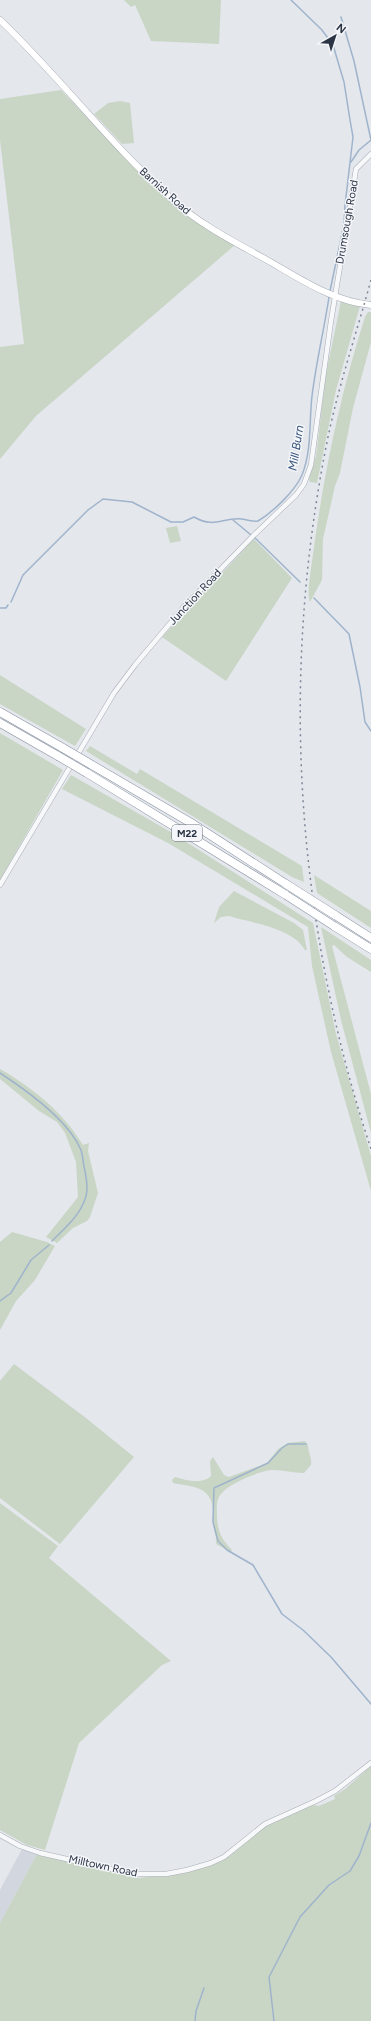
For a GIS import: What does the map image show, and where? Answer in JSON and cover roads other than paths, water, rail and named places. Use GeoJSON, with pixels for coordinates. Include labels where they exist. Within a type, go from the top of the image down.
{"type":"FeatureCollection","features":[{"type":"Feature","properties":{"kind":"highway","name":"M22"},"geometry":{"type":"LineString","coordinates":[[0,712],[193,824],[371,938]]}},
{"type":"Feature","properties":{"kind":"highway","name":"M22"},"geometry":{"type":"LineString","coordinates":[[0,723],[87,773],[371,949]]}},
{"type":"Feature","properties":{"kind":"street","name":"Barnish Road"},"geometry":{"type":"LineString","coordinates":[[0,20],[34,54],[85,112],[134,163],[174,201],[192,215],[219,232],[331,294],[371,305]]}},
{"type":"Feature","properties":{"kind":"street","name":"Drumsough Road"},"geometry":{"type":"LineString","coordinates":[[331,294],[356,169],[371,154]]}},
{"type":"Feature","properties":{"kind":"street","name":"Junction Road"},"geometry":{"type":"LineString","coordinates":[[0,885],[114,693],[135,665],[183,608],[254,534],[296,495],[304,484],[311,465],[331,294]]}},
{"type":"Feature","properties":{"kind":"street","name":"Milltown Road"},"geometry":{"type":"LineString","coordinates":[[0,1835],[20,1846],[40,1853],[133,1874],[166,1874],[187,1870],[211,1863],[224,1857],[266,1824],[335,1791],[371,1763]]}},
{"type":"Feature","properties":{"kind":"waterway"},"geometry":{"type":"LineString","coordinates":[[291,0],[322,30],[333,45],[344,82],[353,137],[344,224],[330,291]]}},
{"type":"Feature","properties":{"kind":"waterway"},"geometry":{"type":"LineString","coordinates":[[341,17],[354,61],[371,140]]}},
{"type":"Feature","properties":{"kind":"waterway"},"geometry":{"type":"LineString","coordinates":[[351,162],[359,150],[371,140]]}},
{"type":"Feature","properties":{"kind":"waterway","name":"Mill Burn"},"geometry":{"type":"LineString","coordinates":[[11,602],[23,575],[88,510],[103,499],[132,502],[171,522],[183,522],[194,517],[208,522],[235,519],[258,521],[277,507],[299,481],[305,465],[309,446],[311,406],[314,384],[329,297]]}},
{"type":"Feature","properties":{"kind":"waterway"},"geometry":{"type":"LineString","coordinates":[[233,520],[251,535]]}},
{"type":"Feature","properties":{"kind":"waterway"},"geometry":{"type":"LineString","coordinates":[[254,537],[300,582]]}},
{"type":"Feature","properties":{"kind":"waterway"},"geometry":{"type":"LineString","coordinates":[[314,598],[349,634],[360,687],[365,722],[371,731]]}},
{"type":"Feature","properties":{"kind":"waterway"},"geometry":{"type":"LineString","coordinates":[[0,608],[6,608],[8,605]]}},
{"type":"Feature","properties":{"kind":"waterway"},"geometry":{"type":"LineString","coordinates":[[0,1073],[34,1097],[57,1117],[67,1128],[81,1150],[87,1183],[85,1200],[73,1219],[52,1241]]}},
{"type":"Feature","properties":{"kind":"waterway"},"geometry":{"type":"LineString","coordinates":[[0,1301],[11,1293],[31,1260],[49,1245]]}},
{"type":"Feature","properties":{"kind":"waterway"},"geometry":{"type":"LineString","coordinates":[[306,1444],[288,1444],[282,1448],[268,1463],[214,1488],[213,1522],[218,1541],[227,1550],[253,1565],[282,1614],[303,1630],[331,1657],[371,1704]]}},
{"type":"Feature","properties":{"kind":"waterway"},"geometry":{"type":"LineString","coordinates":[[274,2021],[269,1977],[300,1917],[329,1885],[350,1871],[359,1856],[371,1823]]}},
{"type":"Feature","properties":{"kind":"waterway"},"geometry":{"type":"LineString","coordinates":[[195,2021],[196,2011],[204,1988]]}},
{"type":"Feature","properties":{"kind":"railway"},"geometry":{"type":"LineString","coordinates":[[371,280],[341,384],[326,447],[312,535],[303,624],[300,712],[303,801],[312,889],[326,977],[346,1064],[371,1149]]}}]}
